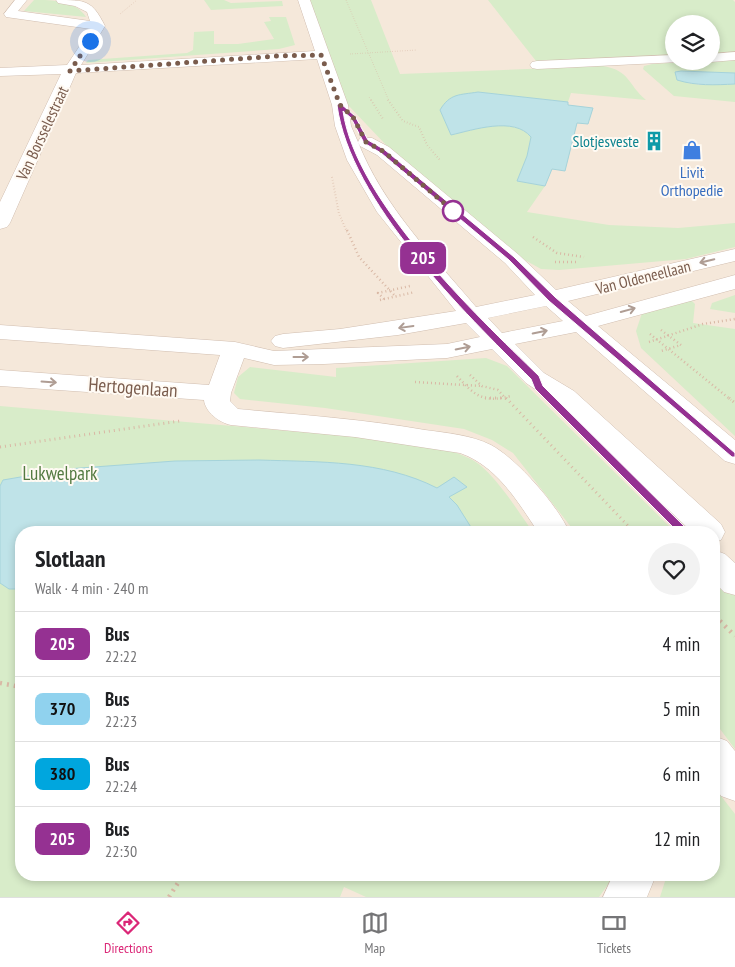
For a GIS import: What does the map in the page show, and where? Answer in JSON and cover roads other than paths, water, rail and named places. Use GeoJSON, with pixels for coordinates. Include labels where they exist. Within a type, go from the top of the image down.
{"type":"FeatureCollection","features":[{"type":"Feature","properties":{"kind":"street"},"geometry":{"type":"LineString","coordinates":[[21,0],[10,14],[99,26]]}},
{"type":"Feature","properties":{"kind":"street"},"geometry":{"type":"LineString","coordinates":[[62,0],[78,3],[92,10],[99,26]]}},
{"type":"Feature","properties":{"kind":"street"},"geometry":{"type":"LineString","coordinates":[[304,0],[321,55],[340,105],[343,126],[356,160],[384,208],[405,236],[471,315],[536,378],[565,398],[704,526]]}},
{"type":"Feature","properties":{"kind":"street","name":"Van Borsselestraat"},"geometry":{"type":"LineString","coordinates":[[0,223],[70,71],[99,26]]}},
{"type":"Feature","properties":{"kind":"street"},"geometry":{"type":"LineString","coordinates":[[0,72],[70,71],[278,56],[321,55]]}},
{"type":"Feature","properties":{"kind":"street"},"geometry":{"type":"LineString","coordinates":[[720,57],[735,56]]}},
{"type":"Feature","properties":{"kind":"street"},"geometry":{"type":"LineString","coordinates":[[537,65],[665,60]]}},
{"type":"Feature","properties":{"kind":"street"},"geometry":{"type":"LineString","coordinates":[[340,105],[353,117],[366,142],[383,164],[409,188],[514,273],[552,299],[735,455]]}},
{"type":"Feature","properties":{"kind":"street","name":"Van Oldeneellaan"},"geometry":{"type":"LineString","coordinates":[[471,315],[552,299],[735,255]]}},
{"type":"Feature","properties":{"kind":"street","name":"Van Oldeneellaan"},"geometry":{"type":"LineString","coordinates":[[498,341],[581,324],[735,282]]}},
{"type":"Feature","properties":{"kind":"street"},"geometry":{"type":"LineString","coordinates":[[236,349],[281,341],[342,337],[425,325],[471,315]]}},
{"type":"Feature","properties":{"kind":"street"},"geometry":{"type":"LineString","coordinates":[[0,332],[236,349],[274,358],[447,351],[498,341]]}},
{"type":"Feature","properties":{"kind":"street"},"geometry":{"type":"LineString","coordinates":[[236,349],[218,394],[217,403],[231,417],[390,432],[449,443],[482,452],[503,467],[523,489],[550,526]]}},
{"type":"Feature","properties":{"kind":"street","name":"Hertogenlaan"},"geometry":{"type":"LineString","coordinates":[[0,378],[218,394]]}},
{"type":"Feature","properties":{"kind":"street"},"geometry":{"type":"LineString","coordinates":[[536,378],[538,387],[678,526]]}},
{"type":"Feature","properties":{"kind":"street"},"geometry":{"type":"LineString","coordinates":[[720,542],[735,556]]}},
{"type":"Feature","properties":{"kind":"street"},"geometry":{"type":"LineString","coordinates":[[720,568],[735,583]]}},
{"type":"Feature","properties":{"kind":"street"},"geometry":{"type":"LineString","coordinates":[[720,762],[735,783]]}},
{"type":"Feature","properties":{"kind":"street"},"geometry":{"type":"LineString","coordinates":[[625,897],[632,881]]}},
{"type":"Feature","properties":{"kind":"water"},"geometry":{"type":"Polygon","coordinates":[[[675,72],[735,73],[735,84],[706,85],[684,82],[677,80],[675,72]]]}},
{"type":"Feature","properties":{"kind":"water"},"geometry":{"type":"Polygon","coordinates":[[[478,92],[568,102],[568,105],[593,108],[588,124],[577,123],[565,171],[552,169],[545,186],[517,181],[527,156],[531,137],[524,131],[514,127],[493,126],[451,135],[440,110],[452,98],[478,92]]]}},
{"type":"Feature","properties":{"kind":"water"},"geometry":{"type":"Polygon","coordinates":[[[259,460],[350,464],[394,472],[437,488],[454,477],[467,487],[449,497],[457,505],[470,526],[15,526],[15,589],[9,589],[0,583],[0,486],[3,480],[67,469],[175,461],[259,460]]]}},
{"type":"Feature","properties":{"kind":"place","name":"Slotjesveste"},"geometry":{"type":"Point","coordinates":[654,141]}},
{"type":"Feature","properties":{"kind":"place","name":"Livit Orthopedie"},"geometry":{"type":"Point","coordinates":[692,150]}},
{"type":"Feature","properties":{"kind":"park label","name":"Lukwelpark"},"geometry":{"type":"Point","coordinates":[60,473]}}]}
